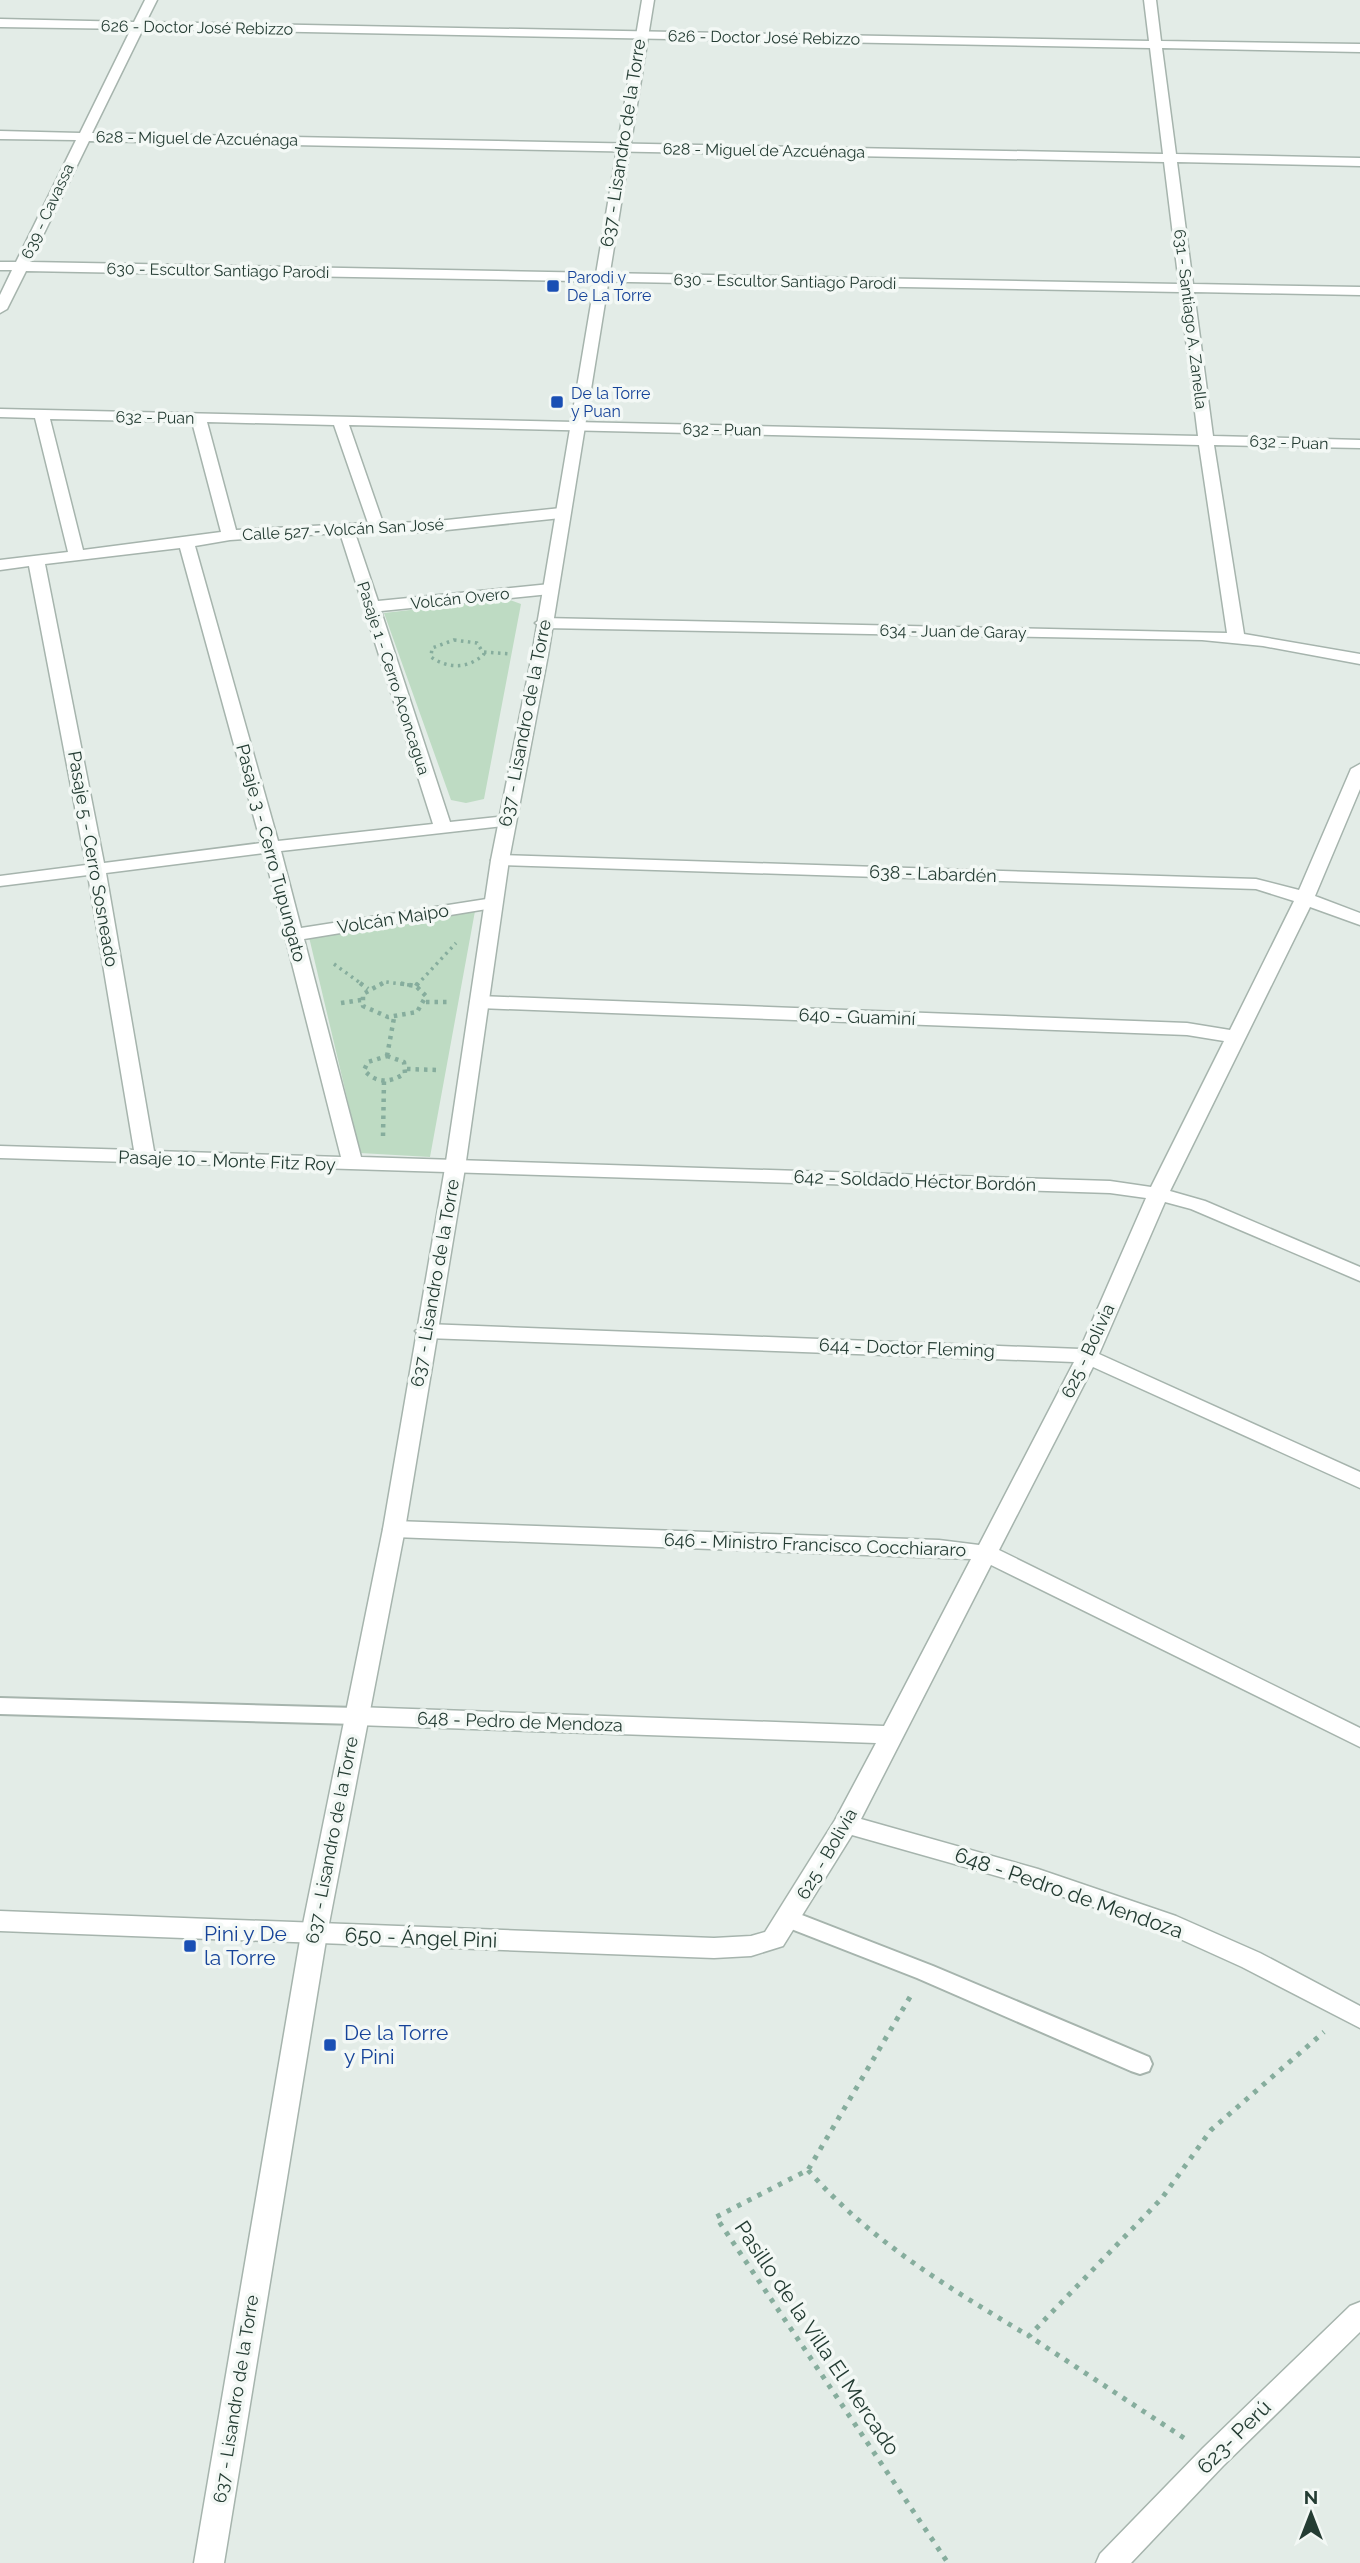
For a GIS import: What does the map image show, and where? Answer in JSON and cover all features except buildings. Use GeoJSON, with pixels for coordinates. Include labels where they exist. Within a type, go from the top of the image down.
{"type":"FeatureCollection","features":[{"type":"Feature","properties":{"kind":"street","name":"639 - Cavassa"},"geometry":{"type":"LineString","coordinates":[[0,309],[82,136],[151,0]]}},
{"type":"Feature","properties":{"kind":"street","name":"637 - Lisandro de la Torre"},"geometry":{"type":"LineString","coordinates":[[209,2563],[314,1934],[394,1529],[454,1168],[499,860],[540,655],[561,513],[648,0]]}},
{"type":"Feature","properties":{"kind":"street","name":"631 - Santiago A. Zanella"},"geometry":{"type":"LineString","coordinates":[[1150,0],[1206,439],[1236,637]]}},
{"type":"Feature","properties":{"kind":"street","name":"626 - Doctor José Rebizzo"},"geometry":{"type":"LineString","coordinates":[[0,23],[1360,48]]}},
{"type":"Feature","properties":{"kind":"street","name":"628 - Miguel de Azcuénaga"},"geometry":{"type":"LineString","coordinates":[[0,135],[1360,162]]}},
{"type":"Feature","properties":{"kind":"street","name":"630 - Escultor Santiago Parodi"},"geometry":{"type":"LineString","coordinates":[[0,265],[1360,291]]}},
{"type":"Feature","properties":{"kind":"street","name":"632 - Puan"},"geometry":{"type":"LineString","coordinates":[[0,413],[1360,444]]}},
{"type":"Feature","properties":{"kind":"street"},"geometry":{"type":"LineString","coordinates":[[41,414],[77,556]]}},
{"type":"Feature","properties":{"kind":"street"},"geometry":{"type":"LineString","coordinates":[[198,418],[230,535]]}},
{"type":"Feature","properties":{"kind":"street"},"geometry":{"type":"LineString","coordinates":[[340,420],[377,527]]}},
{"type":"Feature","properties":{"kind":"street","name":"Calle 527 - Volcán San José"},"geometry":{"type":"LineString","coordinates":[[0,565],[186,543],[230,535],[346,528],[428,527],[561,513]]}},
{"type":"Feature","properties":{"kind":"street","name":"Pasaje 1 - Cerro Aconcagua"},"geometry":{"type":"LineString","coordinates":[[346,528],[443,827]]}},
{"type":"Feature","properties":{"kind":"street","name":"Pasaje 3 - Cerro Tupungato"},"geometry":{"type":"LineString","coordinates":[[186,543],[271,846],[353,1165]]}},
{"type":"Feature","properties":{"kind":"street","name":"Pasaje 5 - Cerro Sosneado"},"geometry":{"type":"LineString","coordinates":[[36,561],[96,868],[145,1158]]}},
{"type":"Feature","properties":{"kind":"street","name":"Volcán Overo"},"geometry":{"type":"LineString","coordinates":[[370,607],[551,589]]}},
{"type":"Feature","properties":{"kind":"street","name":"634 - Juan de Garay"},"geometry":{"type":"LineString","coordinates":[[543,623],[1236,637],[1360,659]]}},
{"type":"Feature","properties":{"kind":"street","name":"625 - Bolivia"},"geometry":{"type":"LineString","coordinates":[[789,1919],[846,1824],[1087,1357],[1158,1194],[1305,898],[1360,770]]}},
{"type":"Feature","properties":{"kind":"street"},"geometry":{"type":"LineString","coordinates":[[0,881],[271,846],[507,821]]}},
{"type":"Feature","properties":{"kind":"street","name":"638 - Labardén"},"geometry":{"type":"LineString","coordinates":[[499,860],[1256,884],[1305,898],[1360,919]]}},
{"type":"Feature","properties":{"kind":"street","name":"Volcán Maipo"},"geometry":{"type":"LineString","coordinates":[[293,935],[494,903]]}},
{"type":"Feature","properties":{"kind":"street","name":"640 - Guaminí"},"geometry":{"type":"LineString","coordinates":[[478,1002],[1187,1030],[1236,1037]]}},
{"type":"Feature","properties":{"kind":"street","name":"Pasaje 10 - Monte Fitz Roy"},"geometry":{"type":"LineString","coordinates":[[0,1152],[454,1168]]}},
{"type":"Feature","properties":{"kind":"street","name":"642 - Soldado Héctor Bordón"},"geometry":{"type":"LineString","coordinates":[[454,1168],[1110,1187],[1158,1194],[1198,1205],[1360,1275]]}},
{"type":"Feature","properties":{"kind":"street","name":"644 - Doctor Fleming"},"geometry":{"type":"LineString","coordinates":[[426,1331],[1054,1353],[1087,1357],[1122,1370],[1360,1481]]}},
{"type":"Feature","properties":{"kind":"street","name":"646 - Ministro Francisco Cocchiararo"},"geometry":{"type":"LineString","coordinates":[[394,1529],[939,1548],[986,1553],[1360,1738]]}},
{"type":"Feature","properties":{"kind":"street","name":"648 - Pedro de Mendoza"},"geometry":{"type":"LineString","coordinates":[[356,1716],[893,1735]]}},
{"type":"Feature","properties":{"kind":"street","name":"648 - Pedro de Mendoza"},"geometry":{"type":"LineString","coordinates":[[846,1824],[1018,1871],[1141,1912],[1222,1947],[1354,2014]]}},
{"type":"Feature","properties":{"kind":"street","name":"650 - Ángel Pini"},"geometry":{"type":"LineString","coordinates":[[0,1921],[714,1948],[751,1945],[774,1939],[789,1919]]}},
{"type":"Feature","properties":{"kind":"street","name":"623- Perú"},"geometry":{"type":"LineString","coordinates":[[1111,2563],[1213,2457],[1360,2314]]}},
{"type":"Feature","properties":{"kind":"lane"},"geometry":{"type":"LineString","coordinates":[[0,1706],[356,1716]]}},
{"type":"Feature","properties":{"kind":"lane"},"geometry":{"type":"LineString","coordinates":[[789,1919],[925,1972],[1140,2064]]}},
{"type":"Feature","properties":{"kind":"path"},"geometry":{"type":"LineString","coordinates":[[454,640],[470,641],[482,646],[484,650],[481,658],[460,666],[442,664],[431,657],[430,653],[437,644],[454,640]]}},
{"type":"Feature","properties":{"kind":"path"},"geometry":{"type":"LineString","coordinates":[[396,982],[423,990],[426,996],[422,1008],[394,1018],[367,1011],[363,1006],[363,994],[376,985],[396,982]]}},
{"type":"Feature","properties":{"kind":"path"},"geometry":{"type":"LineString","coordinates":[[387,1056],[394,1018]]}},
{"type":"Feature","properties":{"kind":"path"},"geometry":{"type":"LineString","coordinates":[[387,1056],[399,1059],[407,1069],[401,1076],[384,1081],[369,1077],[364,1070],[373,1059],[387,1056]]}},
{"type":"Feature","properties":{"kind":"path"},"geometry":{"type":"LineString","coordinates":[[383,1166],[384,1081]]}},
{"type":"Feature","properties":{"kind":"path"},"geometry":{"type":"LineString","coordinates":[[925,1972],[808,2170],[833,2202],[931,2277],[1029,2336],[1213,2457]]}},
{"type":"Feature","properties":{"kind":"path"},"geometry":{"type":"LineString","coordinates":[[1029,2336],[1161,2198],[1211,2130],[1354,2014]]}},
{"type":"Feature","properties":{"kind":"path","name":"Pasillo de la Villa El Mercado"},"geometry":{"type":"LineString","coordinates":[[808,2170],[716,2217],[948,2563]]}},
{"type":"Feature","properties":{"kind":"green space"},"geometry":{"type":"Polygon","coordinates":[[[507,599],[521,604],[484,799],[466,803],[451,800],[384,613],[507,599]]]}},
{"type":"Feature","properties":{"kind":"green space"},"geometry":{"type":"Polygon","coordinates":[[[475,911],[430,1157],[360,1153],[309,937],[475,911]]]}},
{"type":"Feature","properties":{"kind":"place","name":"Parodi y De La Torre"},"geometry":{"type":"Point","coordinates":[553,286]}},
{"type":"Feature","properties":{"kind":"place","name":"De la Torre y Puan"},"geometry":{"type":"Point","coordinates":[557,402]}},
{"type":"Feature","properties":{"kind":"place","name":"Pini y De la Torre"},"geometry":{"type":"Point","coordinates":[190,1946]}},
{"type":"Feature","properties":{"kind":"place","name":"De la Torre y Pini"},"geometry":{"type":"Point","coordinates":[330,2045]}}]}
